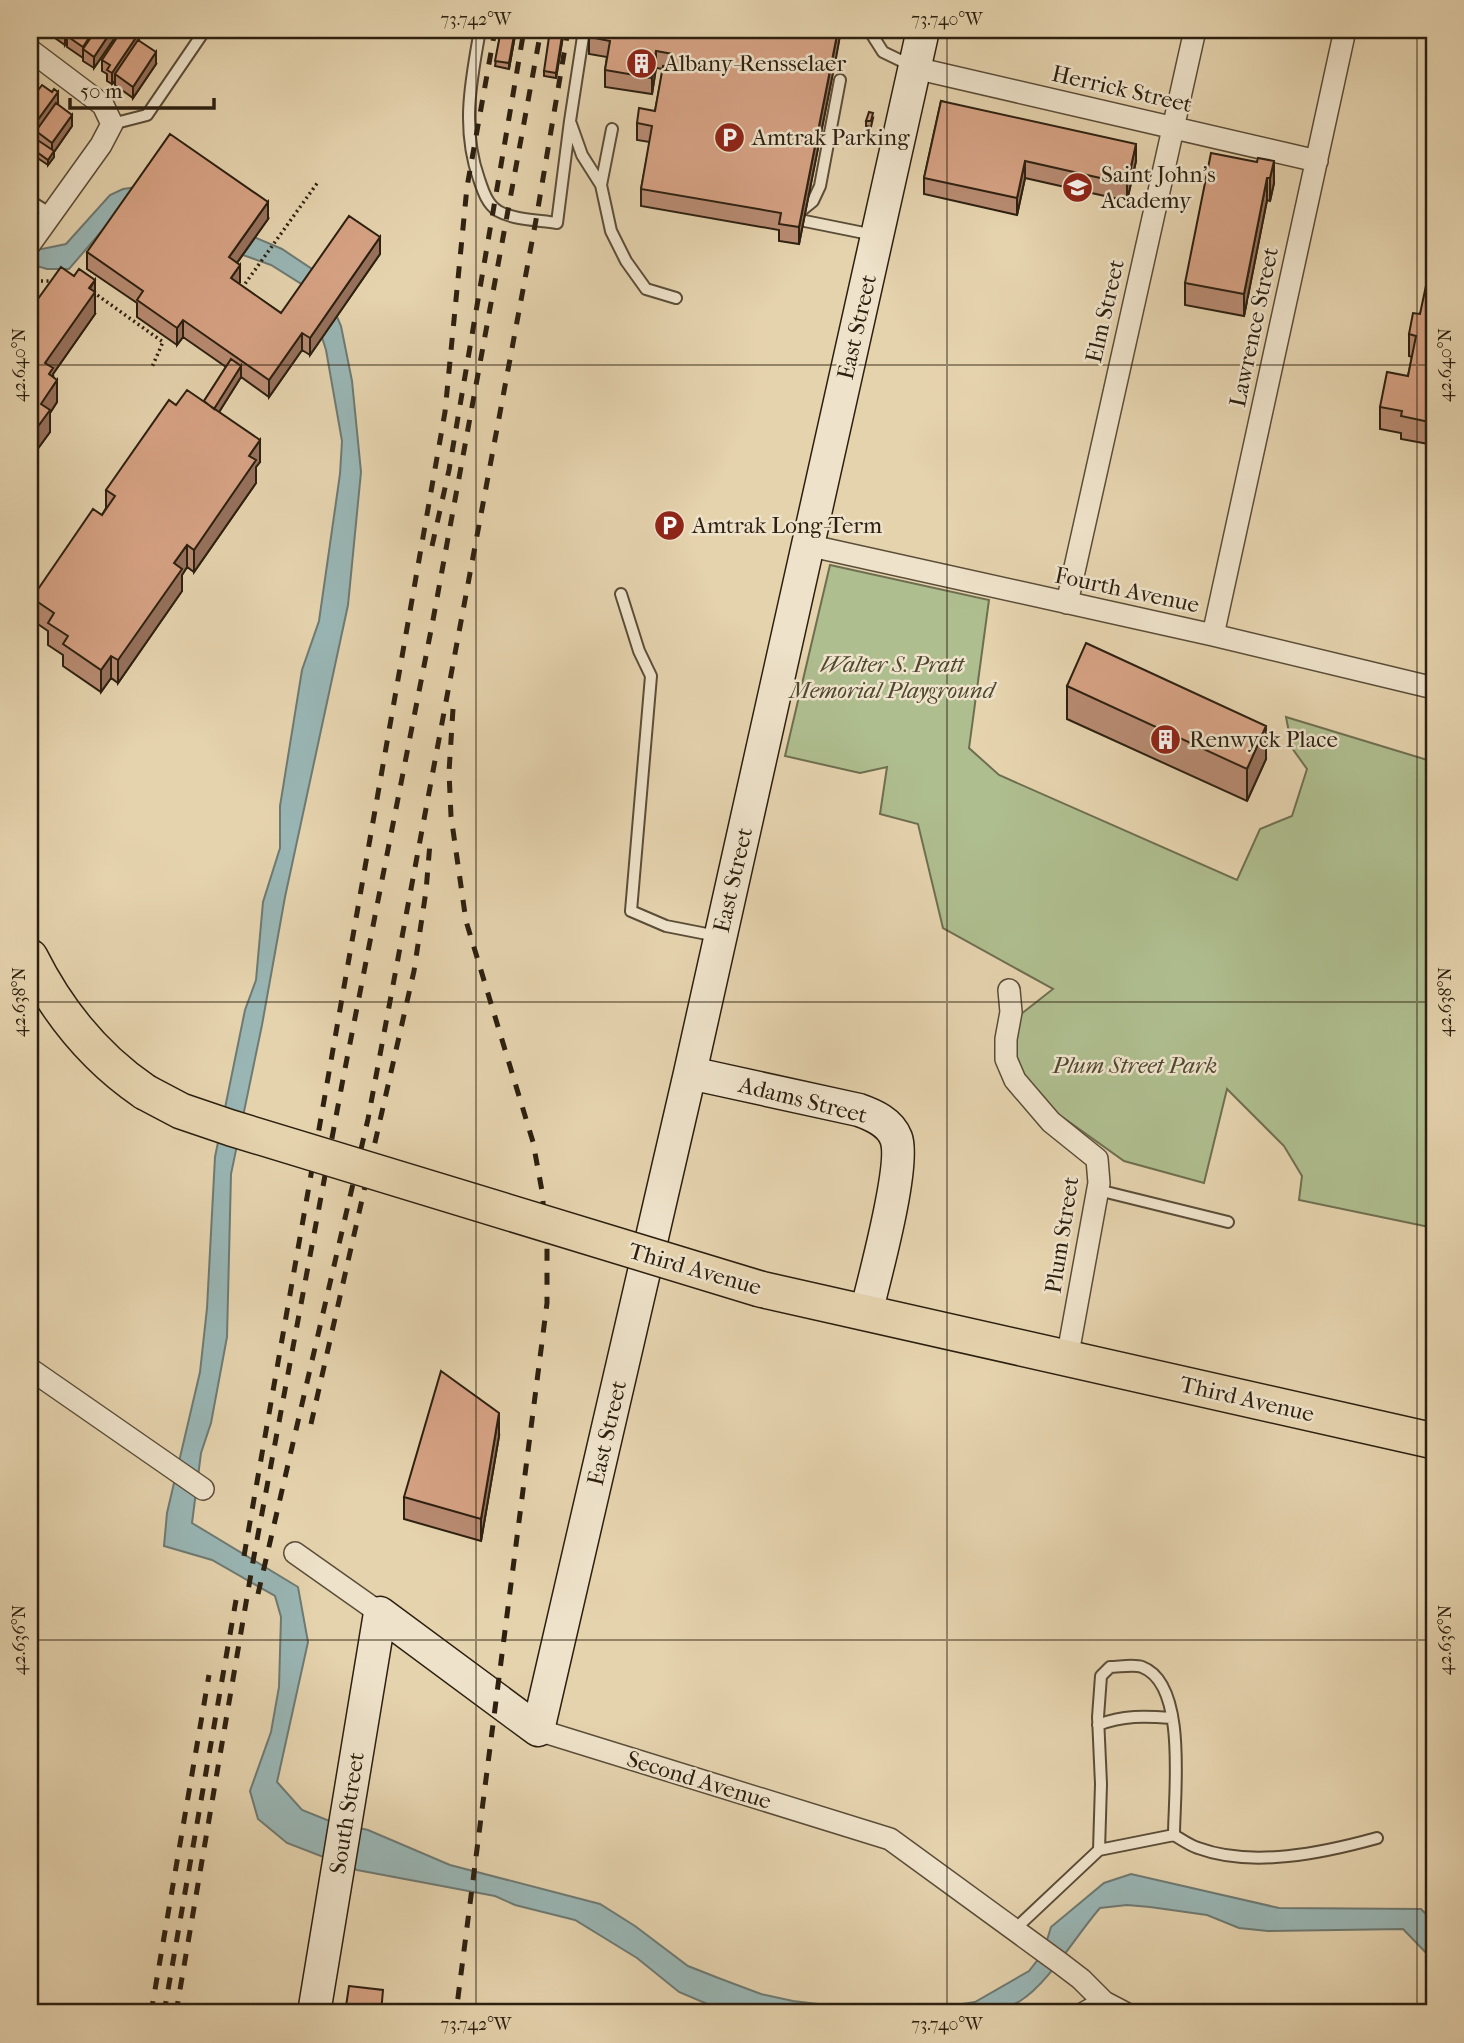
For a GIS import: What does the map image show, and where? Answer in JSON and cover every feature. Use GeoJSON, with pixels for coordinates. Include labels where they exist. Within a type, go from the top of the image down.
{"type":"FeatureCollection","features":[{"type":"Feature","properties":{"kind":"main road","name":"Third Avenue"},"geometry":{"type":"LineString","coordinates":[[30,957],[42,980],[79,1034],[123,1078],[181,1111],[230,1128],[760,1289],[1434,1441]]}},
{"type":"Feature","properties":{"kind":"street","name":"East Street"},"geometry":{"type":"LineString","coordinates":[[538,1730],[690,1073],[923,30]]}},
{"type":"Feature","properties":{"kind":"street","name":"Elm Street"},"geometry":{"type":"LineString","coordinates":[[1067,603],[1195,30]]}},
{"type":"Feature","properties":{"kind":"street","name":"Lawrence Street"},"geometry":{"type":"LineString","coordinates":[[1213,635],[1345,30]]}},
{"type":"Feature","properties":{"kind":"street"},"geometry":{"type":"LineString","coordinates":[[30,50],[103,104],[112,124],[101,145],[31,243]]}},
{"type":"Feature","properties":{"kind":"street","name":"Herrick Street"},"geometry":{"type":"LineString","coordinates":[[915,68],[1317,161]]}},
{"type":"Feature","properties":{"kind":"street","name":"Fourth Avenue"},"geometry":{"type":"LineString","coordinates":[[807,545],[1213,635],[1434,688]]}},
{"type":"Feature","properties":{"kind":"street","name":"Plum Street"},"geometry":{"type":"LineString","coordinates":[[1009,990],[1011,1012],[1006,1039],[1006,1059],[1015,1080],[1051,1122],[1097,1159],[1099,1169],[1098,1190],[1067,1359]]}},
{"type":"Feature","properties":{"kind":"street","name":"Adams Street"},"geometry":{"type":"LineString","coordinates":[[690,1073],[859,1110],[872,1114],[892,1130],[897,1139],[898,1170],[866,1313]]}},
{"type":"Feature","properties":{"kind":"street"},"geometry":{"type":"LineString","coordinates":[[30,1369],[204,1489]]}},
{"type":"Feature","properties":{"kind":"street","name":"Second Avenue"},"geometry":{"type":"LineString","coordinates":[[295,1553],[538,1730],[890,1839],[1060,1963],[1104,2002],[1125,2013]]}},
{"type":"Feature","properties":{"kind":"street","name":"South Street"},"geometry":{"type":"LineString","coordinates":[[314,2013],[380,1613]]}},
{"type":"Feature","properties":{"kind":"street"},"geometry":{"type":"LineString","coordinates":[[1084,2013],[1104,2002]]}},
{"type":"Feature","properties":{"kind":"lane"},"geometry":{"type":"LineString","coordinates":[[112,124],[147,115],[205,30]]}},
{"type":"Feature","properties":{"kind":"lane"},"geometry":{"type":"LineString","coordinates":[[480,30],[468,95],[467,122],[476,172],[494,207],[508,214],[557,223],[584,30]]}},
{"type":"Feature","properties":{"kind":"lane"},"geometry":{"type":"LineString","coordinates":[[869,30],[883,52],[915,68]]}},
{"type":"Feature","properties":{"kind":"lane"},"geometry":{"type":"LineString","coordinates":[[792,218],[813,201],[820,187],[841,80]]}},
{"type":"Feature","properties":{"kind":"lane"},"geometry":{"type":"LineString","coordinates":[[570,121],[583,155],[601,185],[611,231],[626,261],[646,289],[676,298]]}},
{"type":"Feature","properties":{"kind":"lane"},"geometry":{"type":"LineString","coordinates":[[601,185],[612,129]]}},
{"type":"Feature","properties":{"kind":"lane"},"geometry":{"type":"LineString","coordinates":[[30,201],[51,214]]}},
{"type":"Feature","properties":{"kind":"lane"},"geometry":{"type":"LineString","coordinates":[[779,216],[877,235]]}},
{"type":"Feature","properties":{"kind":"lane"},"geometry":{"type":"LineString","coordinates":[[621,594],[650,676],[631,911],[666,926],[720,936]]}},
{"type":"Feature","properties":{"kind":"lane"},"geometry":{"type":"LineString","coordinates":[[1098,1190],[1228,1222]]}},
{"type":"Feature","properties":{"kind":"lane"},"geometry":{"type":"LineString","coordinates":[[1099,1850],[1101,1784],[1098,1689],[1101,1676],[1110,1667],[1141,1666],[1159,1678],[1169,1701],[1175,1758],[1174,1835]]}},
{"type":"Feature","properties":{"kind":"lane"},"geometry":{"type":"LineString","coordinates":[[1098,1725],[1116,1718],[1142,1715],[1172,1718]]}},
{"type":"Feature","properties":{"kind":"lane"},"geometry":{"type":"LineString","coordinates":[[1015,1929],[1099,1850],[1174,1835],[1197,1848],[1256,1857],[1336,1849],[1377,1838]]}},
{"type":"Feature","properties":{"kind":"path"},"geometry":{"type":"LineString","coordinates":[[240,291],[318,182]]}},
{"type":"Feature","properties":{"kind":"path"},"geometry":{"type":"LineString","coordinates":[[30,281],[66,280]]}},
{"type":"Feature","properties":{"kind":"path"},"geometry":{"type":"LineString","coordinates":[[88,288],[163,342],[152,367]]}},
{"type":"Feature","properties":{"kind":"green space"},"geometry":{"type":"Polygon","coordinates":[[[830,565],[989,600],[969,748],[999,775],[1237,880],[1260,829],[1292,816],[1307,769],[1292,748],[1286,717],[1434,762],[1434,778],[1427,811],[1434,813],[1434,1228],[1299,1200],[1302,1176],[1284,1146],[1227,1089],[1204,1183],[1124,1161],[1047,1106],[1026,1085],[1013,1056],[1016,1018],[1053,989],[943,928],[918,824],[880,814],[887,767],[860,773],[785,756],[830,565]]]}},
{"type":"Feature","properties":{"kind":"water"},"geometry":{"type":"Polygon","coordinates":[[[137,187],[282,249],[318,273],[341,326],[352,381],[361,472],[348,605],[285,897],[231,1174],[227,1337],[211,1423],[201,1453],[192,1523],[298,1587],[308,1642],[277,1782],[302,1810],[332,1822],[368,1830],[450,1865],[600,1904],[635,1926],[688,1966],[761,1994],[793,2001],[876,2011],[917,2011],[975,2002],[1029,1971],[1043,1953],[1051,1927],[1104,1883],[1131,1874],[1279,1908],[1421,1909],[1434,1922],[1434,1961],[1403,1929],[1268,1931],[1239,1928],[1207,1915],[1127,1905],[1100,1908],[1052,1971],[1031,1993],[1013,2005],[989,2013],[743,2013],[719,2009],[679,1992],[637,1958],[575,1920],[515,1905],[495,1896],[357,1870],[287,1843],[258,1819],[250,1791],[271,1732],[279,1687],[281,1617],[275,1596],[212,1560],[164,1546],[167,1513],[200,1372],[207,1308],[215,1157],[245,1010],[256,980],[263,902],[280,848],[280,806],[302,670],[319,621],[340,474],[342,441],[326,350],[306,287],[271,265],[119,211],[69,269],[47,269],[30,264],[30,241],[42,249],[66,244],[110,195],[137,187]]]}},
{"type":"Feature","properties":{"kind":"building"},"geometry":{"type":"Polygon","coordinates":[[[71,30],[94,30],[83,47],[67,36],[71,30]]]}},
{"type":"Feature","properties":{"kind":"building"},"geometry":{"type":"Polygon","coordinates":[[[96,30],[112,30],[94,57],[83,49],[96,30]]]}},
{"type":"Feature","properties":{"kind":"building"},"geometry":{"type":"Polygon","coordinates":[[[122,30],[139,33],[112,73],[107,70],[110,65],[102,60],[122,30]]]}},
{"type":"Feature","properties":{"kind":"building"},"geometry":{"type":"Polygon","coordinates":[[[501,30],[515,30],[509,63],[495,61],[501,30]]]}},
{"type":"Feature","properties":{"kind":"building"},"geometry":{"type":"Polygon","coordinates":[[[550,30],[563,30],[556,73],[544,71],[550,30]]]}},
{"type":"Feature","properties":{"kind":"building","name":"Amtrak Parking"},"geometry":{"type":"Polygon","coordinates":[[[590,30],[838,30],[799,227],[779,224],[781,213],[641,189],[652,126],[637,123],[639,108],[655,111],[663,66],[670,67],[673,54],[656,51],[652,78],[605,70],[610,41],[589,37],[590,30]]]}},
{"type":"Feature","properties":{"kind":"building"},"geometry":{"type":"Polygon","coordinates":[[[138,40],[156,52],[133,87],[115,74],[138,40]]]}},
{"type":"Feature","properties":{"kind":"building"},"geometry":{"type":"Polygon","coordinates":[[[30,79],[38,84],[30,96],[30,79]]]}},
{"type":"Feature","properties":{"kind":"building"},"geometry":{"type":"Polygon","coordinates":[[[42,85],[52,92],[54,89],[58,92],[34,125],[30,122],[30,101],[42,85]]]}},
{"type":"Feature","properties":{"kind":"building"},"geometry":{"type":"Polygon","coordinates":[[[941,101],[1136,144],[1127,184],[1025,161],[1017,198],[924,178],[941,101]]]}},
{"type":"Feature","properties":{"kind":"building"},"geometry":{"type":"Polygon","coordinates":[[[56,103],[72,115],[52,143],[36,131],[56,103]]]}},
{"type":"Feature","properties":{"kind":"building"},"geometry":{"type":"Polygon","coordinates":[[[869,112],[873,113],[871,121],[866,121],[869,112]]]}},
{"type":"Feature","properties":{"kind":"building"},"geometry":{"type":"Polygon","coordinates":[[[170,134],[268,202],[229,257],[240,265],[231,278],[281,313],[349,216],[380,237],[310,338],[302,333],[269,380],[183,320],[177,328],[137,300],[143,291],[87,252],[170,134]]]}},
{"type":"Feature","properties":{"kind":"building"},"geometry":{"type":"Polygon","coordinates":[[[36,139],[54,151],[48,160],[30,147],[36,139]]]}},
{"type":"Feature","properties":{"kind":"building"},"geometry":{"type":"Polygon","coordinates":[[[1211,153],[1257,162],[1258,158],[1274,161],[1270,178],[1267,178],[1244,294],[1185,283],[1211,153]]]}},
{"type":"Feature","properties":{"kind":"building"},"geometry":{"type":"Polygon","coordinates":[[[61,267],[74,276],[79,269],[95,280],[89,288],[95,292],[45,363],[53,368],[49,374],[57,380],[41,404],[50,410],[31,436],[30,310],[61,267]]]}},
{"type":"Feature","properties":{"kind":"building"},"geometry":{"type":"Polygon","coordinates":[[[1434,275],[1434,423],[1401,416],[1402,411],[1380,407],[1387,372],[1408,376],[1416,336],[1409,334],[1413,313],[1420,314],[1427,281],[1433,282],[1434,275]]]}},
{"type":"Feature","properties":{"kind":"building"},"geometry":{"type":"Polygon","coordinates":[[[231,359],[241,366],[214,409],[204,401],[231,359]]]}},
{"type":"Feature","properties":{"kind":"building"},"geometry":{"type":"Polygon","coordinates":[[[187,390],[260,440],[249,456],[256,460],[194,550],[187,545],[174,563],[182,569],[118,660],[111,656],[101,670],[63,644],[68,636],[48,623],[54,613],[32,598],[93,509],[102,515],[115,496],[106,490],[169,400],[176,405],[187,390]]]}},
{"type":"Feature","properties":{"kind":"building"},"geometry":{"type":"Polygon","coordinates":[[[1086,643],[1266,726],[1247,769],[1067,686],[1086,643]]]}},
{"type":"Feature","properties":{"kind":"building"},"geometry":{"type":"Polygon","coordinates":[[[441,1371],[499,1413],[481,1519],[404,1497],[441,1371]]]}},
{"type":"Feature","properties":{"kind":"building"},"geometry":{"type":"Polygon","coordinates":[[[349,1986],[383,1990],[381,2013],[345,2013],[349,1986]]]}},
{"type":"Feature","properties":{"kind":"railway"},"geometry":{"type":"LineString","coordinates":[[244,1556],[445,412],[467,187],[495,30]]}},
{"type":"Feature","properties":{"kind":"railway"},"geometry":{"type":"LineString","coordinates":[[432,546],[449,470],[524,30]]}},
{"type":"Feature","properties":{"kind":"railway"},"geometry":{"type":"LineString","coordinates":[[176,2013],[254,1556],[343,1079],[433,620],[541,30]]}},
{"type":"Feature","properties":{"kind":"railway"},"geometry":{"type":"LineString","coordinates":[[258,1594],[368,1119],[536,220],[568,30]]}},
{"type":"Feature","properties":{"kind":"railway"},"geometry":{"type":"LineString","coordinates":[[453,709],[449,772],[451,816],[466,921],[533,1142],[542,1191],[547,1247],[547,1303],[456,2013]]}},
{"type":"Feature","properties":{"kind":"railway"},"geometry":{"type":"LineString","coordinates":[[311,1424],[414,971],[430,843]]}},
{"type":"Feature","properties":{"kind":"railway"},"geometry":{"type":"LineString","coordinates":[[164,2013],[236,1600]]}},
{"type":"Feature","properties":{"kind":"railway"},"geometry":{"type":"LineString","coordinates":[[151,2013],[209,1675]]}},
{"type":"Feature","properties":{"kind":"place","name":"Albany-Rensselaer"},"geometry":{"type":"Point","coordinates":[641,63]}},
{"type":"Feature","properties":{"kind":"place","name":"Amtrak Parking"},"geometry":{"type":"Point","coordinates":[729,137]}},
{"type":"Feature","properties":{"kind":"place","name":"Saint John's Academy"},"geometry":{"type":"Point","coordinates":[1078,187]}},
{"type":"Feature","properties":{"kind":"place","name":"Amtrak Long-Term"},"geometry":{"type":"Point","coordinates":[669,525]}},
{"type":"Feature","properties":{"kind":"place","name":"Renwyck Place"},"geometry":{"type":"Point","coordinates":[1166,739]}},
{"type":"Feature","properties":{"kind":"park label","name":"Walter S. Pratt Memorial Playground"},"geometry":{"type":"Point","coordinates":[892,677]}},
{"type":"Feature","properties":{"kind":"park label","name":"Plum Street Park"},"geometry":{"type":"Point","coordinates":[1135,1065]}}]}
